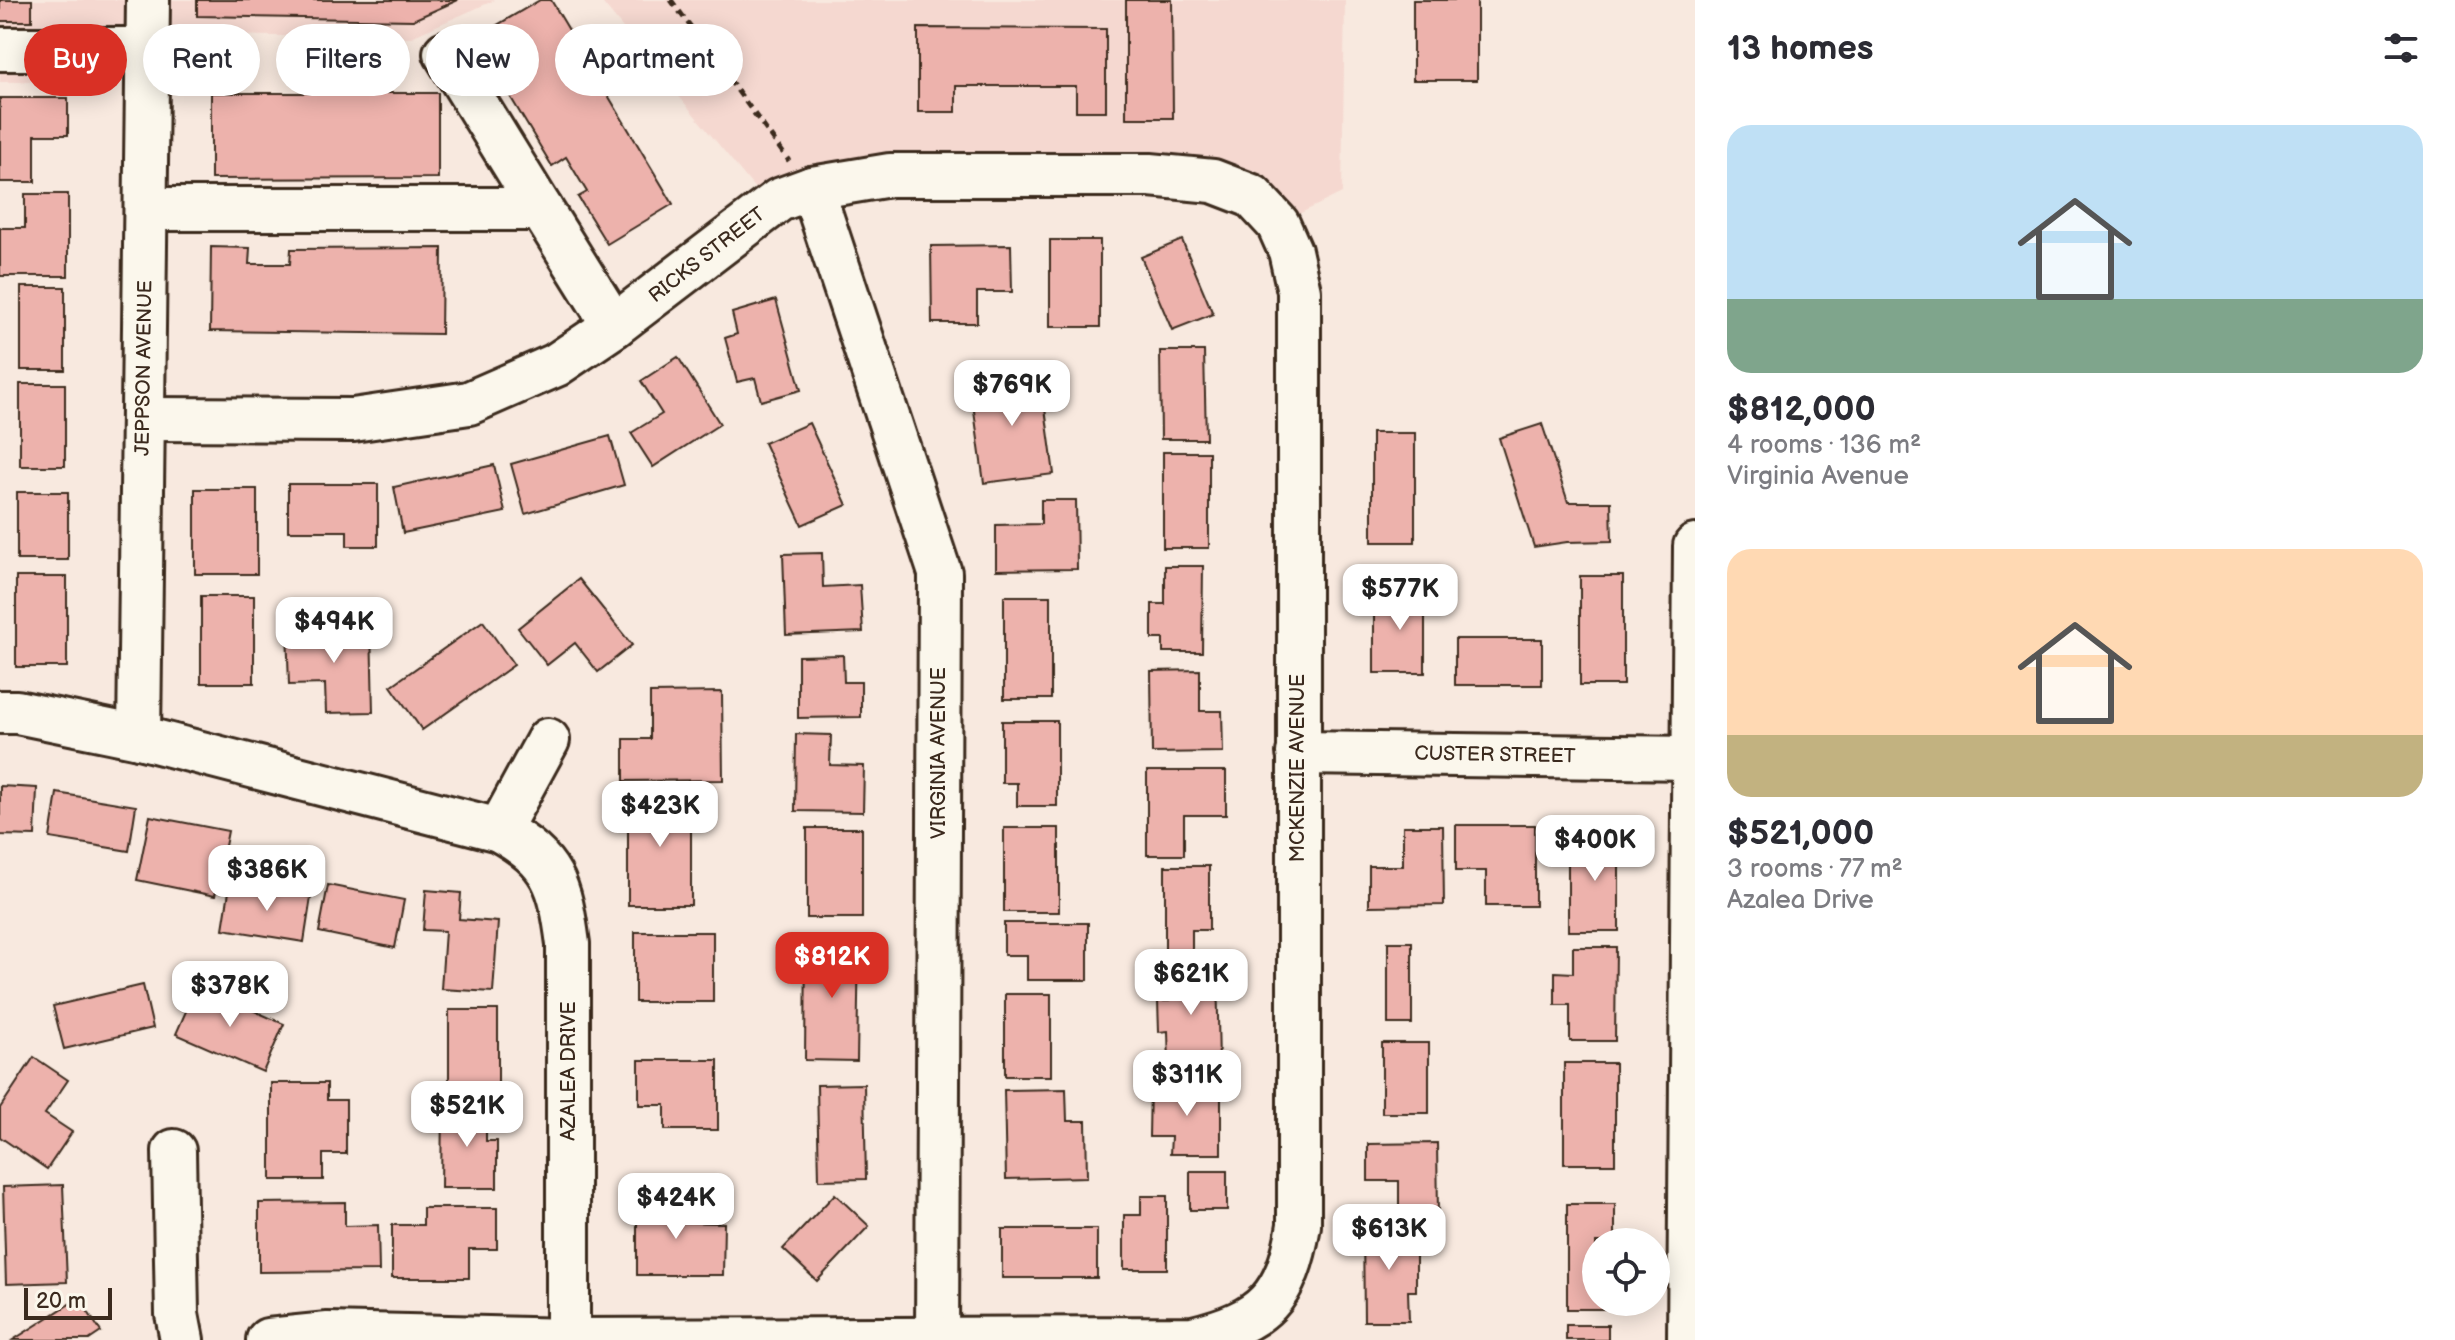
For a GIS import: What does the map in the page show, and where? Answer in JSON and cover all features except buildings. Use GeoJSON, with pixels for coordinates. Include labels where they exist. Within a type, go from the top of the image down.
{"type":"FeatureCollection","features":[{"type":"Feature","properties":{"kind":"street","name":"JEPPSON AVENUE"},"geometry":{"type":"LineString","coordinates":[[148,0],[148,24]]}},
{"type":"Feature","properties":{"kind":"street"},"geometry":{"type":"LineString","coordinates":[[0,49],[143,49]]}},
{"type":"Feature","properties":{"kind":"street","name":"JEPPSON AVENUE"},"geometry":{"type":"LineString","coordinates":[[139,737],[147,96]]}},
{"type":"Feature","properties":{"kind":"street"},"geometry":{"type":"LineString","coordinates":[[471,96],[614,326]]}},
{"type":"Feature","properties":{"kind":"street","name":"RICKS STREET"},"geometry":{"type":"LineString","coordinates":[[143,419],[353,420],[469,403],[556,365],[614,326],[779,200],[800,175],[1150,175],[1213,181],[1252,196],[1278,224]]}},
{"type":"Feature","properties":{"kind":"street","name":"VIRGINIA AVENUE"},"geometry":{"type":"LineString","coordinates":[[800,175],[940,573],[937,1340]]}},
{"type":"Feature","properties":{"kind":"street"},"geometry":{"type":"LineString","coordinates":[[146,209],[541,209]]}},
{"type":"Feature","properties":{"kind":"street","name":"MCKENZIE AVENUE"},"geometry":{"type":"LineString","coordinates":[[937,1340],[1193,1338],[1230,1329],[1267,1306],[1282,1289],[1294,1259],[1299,1225],[1299,291],[1290,251],[1278,224]]}},
{"type":"Feature","properties":{"kind":"street"},"geometry":{"type":"LineString","coordinates":[[1689,1340],[1695,546]]}},
{"type":"Feature","properties":{"kind":"street","name":"AZALEA DRIVE"},"geometry":{"type":"LineString","coordinates":[[0,712],[17,712],[139,737],[499,830],[532,849],[553,880],[564,917],[571,1029],[568,1340]]}},
{"type":"Feature","properties":{"kind":"street"},"geometry":{"type":"LineString","coordinates":[[499,830],[548,740]]}},
{"type":"Feature","properties":{"kind":"street","name":"CUSTER STREET"},"geometry":{"type":"LineString","coordinates":[[1298,753],[1693,758]]}},
{"type":"Feature","properties":{"kind":"street"},"geometry":{"type":"LineString","coordinates":[[174,1151],[177,1314],[182,1340]]}},
{"type":"Feature","properties":{"kind":"street"},"geometry":{"type":"LineString","coordinates":[[268,1340],[328,1334],[568,1340],[937,1340]]}},
{"type":"Feature","properties":{"kind":"path"},"geometry":{"type":"LineString","coordinates":[[671,0],[800,175]]}},
{"type":"Feature","properties":{"kind":"shaded area"},"geometry":{"type":"Polygon","coordinates":[[[0,0],[495,0],[441,24],[426,24],[426,30],[410,38],[410,24],[276,24],[276,36],[260,36],[260,24],[143,24],[143,81],[127,81],[127,24],[24,24],[24,82],[0,82],[0,0]]]}},
{"type":"Feature","properties":{"kind":"shaded area"},"geometry":{"type":"Polygon","coordinates":[[[600,0],[1345,0],[1342,193],[1278,224],[1252,196],[890,175],[770,207],[679,96],[743,96],[743,24],[620,24],[600,0]]]}}]}
